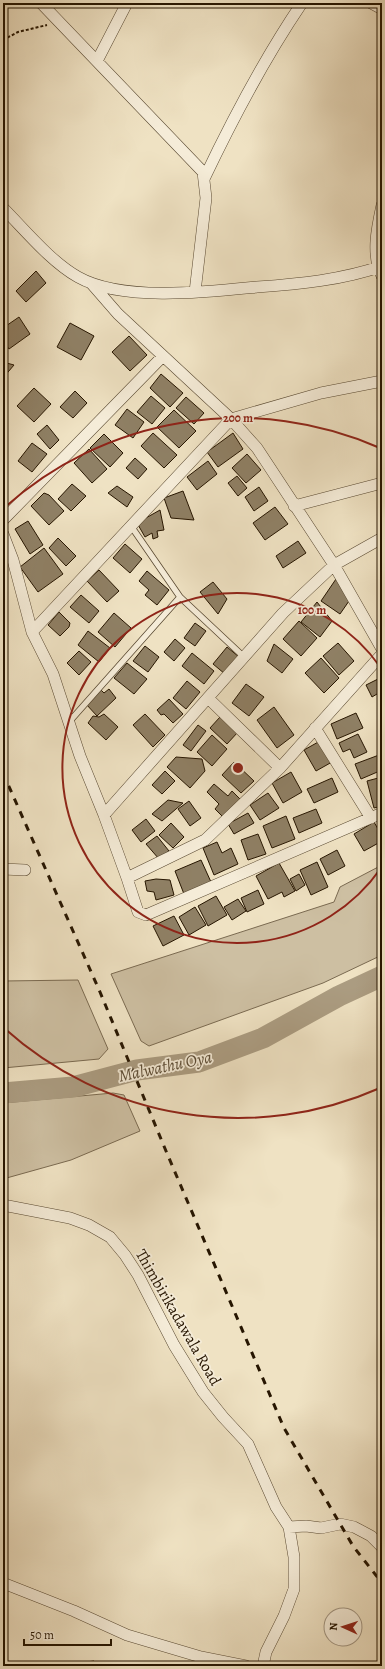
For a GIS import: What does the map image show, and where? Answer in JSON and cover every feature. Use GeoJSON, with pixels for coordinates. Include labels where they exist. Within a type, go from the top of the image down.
{"type":"FeatureCollection","features":[{"type":"Feature","properties":{"kind":"street"},"geometry":{"type":"LineString","coordinates":[[41,3],[203,172],[206,198],[195,292]]}},
{"type":"Feature","properties":{"kind":"street"},"geometry":{"type":"LineString","coordinates":[[97,61],[128,3]]}},
{"type":"Feature","properties":{"kind":"street"},"geometry":{"type":"LineString","coordinates":[[204,178],[235,113],[280,35],[302,3]]}},
{"type":"Feature","properties":{"kind":"street"},"geometry":{"type":"LineString","coordinates":[[371,3],[382,9]]}},
{"type":"Feature","properties":{"kind":"street"},"geometry":{"type":"LineString","coordinates":[[3,208],[48,254],[78,277],[105,288],[162,293],[195,292],[312,282],[380,270],[376,248],[382,205]]}},
{"type":"Feature","properties":{"kind":"street"},"geometry":{"type":"LineString","coordinates":[[91,283],[118,314],[231,419],[257,448],[334,565],[382,649]]}},
{"type":"Feature","properties":{"kind":"street"},"geometry":{"type":"LineString","coordinates":[[3,520],[163,356]]}},
{"type":"Feature","properties":{"kind":"street"},"geometry":{"type":"LineString","coordinates":[[32,632],[231,419],[321,393],[382,381]]}},
{"type":"Feature","properties":{"kind":"street"},"geometry":{"type":"LineString","coordinates":[[294,506],[382,483]]}},
{"type":"Feature","properties":{"kind":"street"},"geometry":{"type":"LineString","coordinates":[[3,534],[13,560],[32,632],[53,674],[80,756],[104,814],[138,912],[146,915],[382,813]]}},
{"type":"Feature","properties":{"kind":"street"},"geometry":{"type":"LineString","coordinates":[[104,814],[284,613],[334,565],[382,538]]}},
{"type":"Feature","properties":{"kind":"street"},"geometry":{"type":"LineString","coordinates":[[127,878],[205,840],[280,768],[382,654]]}},
{"type":"Feature","properties":{"kind":"street"},"geometry":{"type":"LineString","coordinates":[[208,698],[280,768]]}},
{"type":"Feature","properties":{"kind":"street"},"geometry":{"type":"LineString","coordinates":[[315,728],[371,818]]}},
{"type":"Feature","properties":{"kind":"street"},"geometry":{"type":"LineString","coordinates":[[3,869],[25,870]]}},
{"type":"Feature","properties":{"kind":"street","name":"Thimbirikadawala Road"},"geometry":{"type":"LineString","coordinates":[[3,1206],[70,1218],[89,1225],[110,1237],[125,1255],[138,1275],[174,1345],[203,1392],[223,1417],[248,1444],[276,1507],[289,1527],[294,1557],[294,1589],[284,1616],[266,1652],[263,1666]]}},
{"type":"Feature","properties":{"kind":"street"},"geometry":{"type":"LineString","coordinates":[[289,1527],[306,1526],[321,1528],[340,1524],[354,1527],[371,1536],[382,1547]]}},
{"type":"Feature","properties":{"kind":"street"},"geometry":{"type":"LineString","coordinates":[[3,1583],[74,1611],[127,1635],[201,1657],[246,1666]]}},
{"type":"Feature","properties":{"kind":"lane"},"geometry":{"type":"LineString","coordinates":[[131,526],[180,597],[244,656]]}},
{"type":"Feature","properties":{"kind":"lane"},"geometry":{"type":"LineString","coordinates":[[69,722],[180,597]]}},
{"type":"Feature","properties":{"kind":"path"},"geometry":{"type":"LineString","coordinates":[[3,40],[18,32],[48,25]]}},
{"type":"Feature","properties":{"kind":"shaded area"},"geometry":{"type":"Polygon","coordinates":[[[382,865],[382,955],[323,983],[149,1046],[141,1041],[111,974],[334,902],[340,887],[382,865]]]}},
{"type":"Feature","properties":{"kind":"shaded area"},"geometry":{"type":"Polygon","coordinates":[[[78,980],[108,1049],[99,1059],[3,1068],[3,981],[78,980]]]}},
{"type":"Feature","properties":{"kind":"shaded area"},"geometry":{"type":"Polygon","coordinates":[[[113,1093],[124,1095],[140,1131],[71,1160],[3,1179],[3,1103],[113,1093]]]}},
{"type":"Feature","properties":{"kind":"building"},"geometry":{"type":"Polygon","coordinates":[[[36,271],[46,283],[26,302],[16,291],[36,271]]]}},
{"type":"Feature","properties":{"kind":"building"},"geometry":{"type":"Polygon","coordinates":[[[19,317],[30,334],[9,349],[3,340],[3,328],[19,317]]]}},
{"type":"Feature","properties":{"kind":"building"},"geometry":{"type":"Polygon","coordinates":[[[70,323],[94,336],[81,360],[57,347],[70,323]]]}},
{"type":"Feature","properties":{"kind":"building"},"geometry":{"type":"Polygon","coordinates":[[[129,336],[147,355],[130,371],[112,352],[129,336]]]}},
{"type":"Feature","properties":{"kind":"building"},"geometry":{"type":"Polygon","coordinates":[[[3,362],[14,365],[3,378],[3,362]]]}},
{"type":"Feature","properties":{"kind":"building"},"geometry":{"type":"Polygon","coordinates":[[[161,374],[183,393],[170,407],[150,388],[161,374]]]}},
{"type":"Feature","properties":{"kind":"building"},"geometry":{"type":"Polygon","coordinates":[[[34,388],[51,404],[34,422],[17,406],[34,388]]]}},
{"type":"Feature","properties":{"kind":"building"},"geometry":{"type":"Polygon","coordinates":[[[75,391],[87,403],[73,418],[60,407],[75,391]]]}},
{"type":"Feature","properties":{"kind":"building"},"geometry":{"type":"Polygon","coordinates":[[[151,396],[165,408],[152,424],[137,412],[151,396]]]}},
{"type":"Feature","properties":{"kind":"building"},"geometry":{"type":"Polygon","coordinates":[[[186,397],[204,413],[194,424],[176,408],[186,397]]]}},
{"type":"Feature","properties":{"kind":"building"},"geometry":{"type":"Polygon","coordinates":[[[127,409],[144,422],[133,438],[115,425],[127,409]]]}},
{"type":"Feature","properties":{"kind":"building"},"geometry":{"type":"Polygon","coordinates":[[[174,410],[196,431],[179,448],[157,427],[174,410]]]}},
{"type":"Feature","properties":{"kind":"building"},"geometry":{"type":"Polygon","coordinates":[[[47,425],[59,440],[50,449],[37,434],[47,425]]]}},
{"type":"Feature","properties":{"kind":"building"},"geometry":{"type":"Polygon","coordinates":[[[153,433],[177,455],[164,468],[141,446],[153,433]]]}},
{"type":"Feature","properties":{"kind":"building"},"geometry":{"type":"Polygon","coordinates":[[[233,433],[243,449],[218,467],[207,452],[233,433]]]}},
{"type":"Feature","properties":{"kind":"building"},"geometry":{"type":"Polygon","coordinates":[[[104,434],[123,453],[110,467],[90,448],[104,434]]]}},
{"type":"Feature","properties":{"kind":"building"},"geometry":{"type":"Polygon","coordinates":[[[32,443],[47,454],[32,472],[18,461],[32,443]]]}},
{"type":"Feature","properties":{"kind":"building"},"geometry":{"type":"Polygon","coordinates":[[[89,449],[107,469],[92,483],[74,463],[89,449]]]}},
{"type":"Feature","properties":{"kind":"building"},"geometry":{"type":"Polygon","coordinates":[[[247,454],[261,470],[246,483],[232,468],[247,454]]]}},
{"type":"Feature","properties":{"kind":"building"},"geometry":{"type":"Polygon","coordinates":[[[135,458],[147,469],[138,479],[126,468],[135,458]]]}},
{"type":"Feature","properties":{"kind":"building"},"geometry":{"type":"Polygon","coordinates":[[[208,461],[217,474],[197,490],[187,477],[208,461]]]}},
{"type":"Feature","properties":{"kind":"building"},"geometry":{"type":"Polygon","coordinates":[[[237,476],[247,488],[238,496],[228,483],[237,476]]]}},
{"type":"Feature","properties":{"kind":"building"},"geometry":{"type":"Polygon","coordinates":[[[72,484],[86,496],[71,511],[58,499],[72,484]]]}},
{"type":"Feature","properties":{"kind":"building"},"geometry":{"type":"Polygon","coordinates":[[[117,486],[133,497],[127,507],[108,493],[117,486]]]}},
{"type":"Feature","properties":{"kind":"building"},"geometry":{"type":"Polygon","coordinates":[[[259,487],[268,501],[254,511],[245,497],[259,487]]]}},
{"type":"Feature","properties":{"kind":"building"},"geometry":{"type":"Polygon","coordinates":[[[183,491],[194,520],[171,518],[164,498],[183,491]]]}},
{"type":"Feature","properties":{"kind":"building"},"geometry":{"type":"Polygon","coordinates":[[[44,493],[49,495],[64,511],[49,525],[31,506],[44,493]]]}},
{"type":"Feature","properties":{"kind":"building"},"geometry":{"type":"Polygon","coordinates":[[[275,507],[288,524],[265,540],[253,523],[275,507]]]}},
{"type":"Feature","properties":{"kind":"building"},"geometry":{"type":"Polygon","coordinates":[[[160,510],[164,530],[157,531],[158,537],[153,539],[152,533],[145,537],[137,523],[160,510]]]}},
{"type":"Feature","properties":{"kind":"building"},"geometry":{"type":"Polygon","coordinates":[[[28,521],[43,545],[30,554],[15,529],[28,521]]]}},
{"type":"Feature","properties":{"kind":"building"},"geometry":{"type":"Polygon","coordinates":[[[58,538],[76,556],[66,566],[49,548],[58,538]]]}},
{"type":"Feature","properties":{"kind":"building"},"geometry":{"type":"Polygon","coordinates":[[[298,541],[306,553],[283,568],[276,556],[298,541]]]}},
{"type":"Feature","properties":{"kind":"building"},"geometry":{"type":"Polygon","coordinates":[[[125,544],[142,559],[130,573],[113,558],[125,544]]]}},
{"type":"Feature","properties":{"kind":"building"},"geometry":{"type":"Polygon","coordinates":[[[44,548],[63,574],[38,592],[20,567],[44,548]]]}},
{"type":"Feature","properties":{"kind":"building"},"geometry":{"type":"Polygon","coordinates":[[[99,570],[119,591],[107,602],[87,581],[99,570]]]}},
{"type":"Feature","properties":{"kind":"building"},"geometry":{"type":"Polygon","coordinates":[[[147,571],[169,590],[157,605],[145,595],[149,590],[139,581],[147,571]]]}},
{"type":"Feature","properties":{"kind":"building"},"geometry":{"type":"Polygon","coordinates":[[[336,579],[349,601],[340,614],[321,601],[336,579]]]}},
{"type":"Feature","properties":{"kind":"building"},"geometry":{"type":"Polygon","coordinates":[[[213,582],[227,599],[218,614],[200,592],[213,582]]]}},
{"type":"Feature","properties":{"kind":"building"},"geometry":{"type":"Polygon","coordinates":[[[81,595],[99,611],[89,623],[70,607],[81,595]]]}},
{"type":"Feature","properties":{"kind":"building"},"geometry":{"type":"Polygon","coordinates":[[[317,602],[332,621],[320,637],[301,622],[317,602]]]}},
{"type":"Feature","properties":{"kind":"building"},"geometry":{"type":"Polygon","coordinates":[[[59,612],[70,623],[69,627],[60,636],[48,625],[59,612]]]}},
{"type":"Feature","properties":{"kind":"building"},"geometry":{"type":"Polygon","coordinates":[[[114,613],[131,628],[115,647],[98,632],[114,613]]]}},
{"type":"Feature","properties":{"kind":"building"},"geometry":{"type":"Polygon","coordinates":[[[299,621],[317,638],[301,656],[283,639],[299,621]]]}},
{"type":"Feature","properties":{"kind":"building"},"geometry":{"type":"Polygon","coordinates":[[[195,623],[206,631],[195,646],[184,638],[195,623]]]}},
{"type":"Feature","properties":{"kind":"building"},"geometry":{"type":"Polygon","coordinates":[[[88,631],[110,648],[99,662],[78,645],[88,631]]]}},
{"type":"Feature","properties":{"kind":"building"},"geometry":{"type":"Polygon","coordinates":[[[175,639],[185,648],[174,661],[164,652],[175,639]]]}},
{"type":"Feature","properties":{"kind":"building"},"geometry":{"type":"Polygon","coordinates":[[[338,643],[354,661],[339,675],[323,656],[338,643]]]}},
{"type":"Feature","properties":{"kind":"building"},"geometry":{"type":"Polygon","coordinates":[[[274,644],[293,659],[282,673],[267,661],[274,644]]]}},
{"type":"Feature","properties":{"kind":"building"},"geometry":{"type":"Polygon","coordinates":[[[145,646],[159,657],[148,672],[133,661],[145,646]]]}},
{"type":"Feature","properties":{"kind":"building"},"geometry":{"type":"Polygon","coordinates":[[[227,647],[239,657],[225,674],[213,664],[227,647]]]}},
{"type":"Feature","properties":{"kind":"building"},"geometry":{"type":"Polygon","coordinates":[[[79,651],[91,662],[79,675],[67,663],[79,651]]]}},
{"type":"Feature","properties":{"kind":"building"},"geometry":{"type":"Polygon","coordinates":[[[192,653],[214,671],[204,684],[182,666],[192,653]]]}},
{"type":"Feature","properties":{"kind":"building"},"geometry":{"type":"Polygon","coordinates":[[[321,658],[339,678],[324,693],[305,673],[321,658]]]}},
{"type":"Feature","properties":{"kind":"building"},"geometry":{"type":"Polygon","coordinates":[[[127,663],[147,679],[134,694],[114,678],[127,663]]]}},
{"type":"Feature","properties":{"kind":"building"},"geometry":{"type":"Polygon","coordinates":[[[382,677],[382,691],[372,697],[366,685],[382,677]]]}},
{"type":"Feature","properties":{"kind":"building"},"geometry":{"type":"Polygon","coordinates":[[[187,681],[200,692],[186,709],[173,698],[187,681]]]}},
{"type":"Feature","properties":{"kind":"building"},"geometry":{"type":"Polygon","coordinates":[[[246,684],[264,697],[249,716],[232,703],[246,684]]]}},
{"type":"Feature","properties":{"kind":"building"},"geometry":{"type":"Polygon","coordinates":[[[109,689],[116,698],[97,716],[86,704],[101,690],[104,693],[109,689]]]}},
{"type":"Feature","properties":{"kind":"building"},"geometry":{"type":"Polygon","coordinates":[[[169,699],[183,714],[173,723],[164,714],[161,715],[157,710],[169,699]]]}},
{"type":"Feature","properties":{"kind":"building"},"geometry":{"type":"Polygon","coordinates":[[[274,707],[294,735],[277,748],[257,720],[274,707]]]}},
{"type":"Feature","properties":{"kind":"building"},"geometry":{"type":"Polygon","coordinates":[[[356,713],[363,728],[337,739],[331,724],[356,713]]]}},
{"type":"Feature","properties":{"kind":"building"},"geometry":{"type":"Polygon","coordinates":[[[104,714],[118,727],[106,740],[88,723],[93,716],[99,717],[104,714]]]}},
{"type":"Feature","properties":{"kind":"building"},"geometry":{"type":"Polygon","coordinates":[[[145,714],[165,735],[153,747],[133,725],[145,714]]]}},
{"type":"Feature","properties":{"kind":"building"},"geometry":{"type":"Polygon","coordinates":[[[220,717],[238,732],[227,744],[210,728],[220,717]]]}},
{"type":"Feature","properties":{"kind":"building"},"geometry":{"type":"Polygon","coordinates":[[[198,725],[206,731],[191,751],[183,745],[198,725]]]}},
{"type":"Feature","properties":{"kind":"building"},"geometry":{"type":"Polygon","coordinates":[[[358,734],[367,752],[354,758],[350,749],[343,752],[339,743],[358,734]]]}},
{"type":"Feature","properties":{"kind":"building"},"geometry":{"type":"Polygon","coordinates":[[[212,735],[227,749],[212,766],[197,752],[212,735]]]}},
{"type":"Feature","properties":{"kind":"building"},"geometry":{"type":"Polygon","coordinates":[[[320,741],[332,762],[316,771],[304,750],[320,741]]]}},
{"type":"Feature","properties":{"kind":"building"},"geometry":{"type":"Polygon","coordinates":[[[379,755],[382,762],[382,770],[361,779],[355,764],[379,755]]]}},
{"type":"Feature","properties":{"kind":"building"},"geometry":{"type":"Polygon","coordinates":[[[176,757],[202,759],[205,771],[190,788],[167,767],[176,757]]]}},
{"type":"Feature","properties":{"kind":"building"},"geometry":{"type":"Polygon","coordinates":[[[234,762],[254,781],[241,793],[222,775],[234,762]]]}},
{"type":"Feature","properties":{"kind":"building"},"geometry":{"type":"Polygon","coordinates":[[[165,771],[175,781],[162,794],[152,785],[165,771]]]}},
{"type":"Feature","properties":{"kind":"building"},"geometry":{"type":"Polygon","coordinates":[[[291,772],[302,792],[283,803],[272,783],[291,772]]]}},
{"type":"Feature","properties":{"kind":"building"},"geometry":{"type":"Polygon","coordinates":[[[382,777],[382,806],[374,808],[367,781],[382,777]]]}},
{"type":"Feature","properties":{"kind":"building"},"geometry":{"type":"Polygon","coordinates":[[[332,778],[338,792],[314,803],[307,789],[332,778]]]}},
{"type":"Feature","properties":{"kind":"building"},"geometry":{"type":"Polygon","coordinates":[[[214,784],[228,796],[232,791],[242,801],[225,819],[215,809],[219,804],[207,792],[214,784]]]}},
{"type":"Feature","properties":{"kind":"building"},"geometry":{"type":"Polygon","coordinates":[[[268,793],[279,808],[260,820],[250,805],[268,793]]]}},
{"type":"Feature","properties":{"kind":"building"},"geometry":{"type":"Polygon","coordinates":[[[168,800],[183,803],[162,821],[152,814],[168,800]]]}},
{"type":"Feature","properties":{"kind":"building"},"geometry":{"type":"Polygon","coordinates":[[[189,801],[201,818],[190,826],[178,809],[189,801]]]}},
{"type":"Feature","properties":{"kind":"building"},"geometry":{"type":"Polygon","coordinates":[[[316,809],[322,823],[299,833],[293,818],[316,809]]]}},
{"type":"Feature","properties":{"kind":"building"},"geometry":{"type":"Polygon","coordinates":[[[248,813],[254,823],[234,834],[228,824],[248,813]]]}},
{"type":"Feature","properties":{"kind":"building"},"geometry":{"type":"Polygon","coordinates":[[[286,816],[295,839],[272,848],[263,826],[286,816]]]}},
{"type":"Feature","properties":{"kind":"building"},"geometry":{"type":"Polygon","coordinates":[[[146,819],[155,831],[141,842],[132,830],[146,819]]]}},
{"type":"Feature","properties":{"kind":"building"},"geometry":{"type":"Polygon","coordinates":[[[374,822],[382,836],[382,841],[364,851],[354,834],[374,822]]]}},
{"type":"Feature","properties":{"kind":"building"},"geometry":{"type":"Polygon","coordinates":[[[171,823],[184,837],[173,848],[159,835],[171,823]]]}},
{"type":"Feature","properties":{"kind":"building"},"geometry":{"type":"Polygon","coordinates":[[[258,834],[266,854],[248,860],[241,840],[258,834]]]}},
{"type":"Feature","properties":{"kind":"building"},"geometry":{"type":"Polygon","coordinates":[[[157,836],[169,851],[159,859],[146,844],[157,836]]]}},
{"type":"Feature","properties":{"kind":"building"},"geometry":{"type":"Polygon","coordinates":[[[217,842],[222,853],[231,848],[238,864],[214,875],[203,848],[217,842]]]}},
{"type":"Feature","properties":{"kind":"building"},"geometry":{"type":"Polygon","coordinates":[[[337,850],[345,866],[328,875],[320,859],[337,850]]]}},
{"type":"Feature","properties":{"kind":"building"},"geometry":{"type":"Polygon","coordinates":[[[201,860],[211,882],[184,894],[175,871],[201,860]]]}},
{"type":"Feature","properties":{"kind":"building"},"geometry":{"type":"Polygon","coordinates":[[[317,862],[328,887],[311,895],[300,870],[317,862]]]}},
{"type":"Feature","properties":{"kind":"building"},"geometry":{"type":"Polygon","coordinates":[[[279,863],[295,891],[284,897],[282,892],[268,899],[256,876],[279,863]]]}},
{"type":"Feature","properties":{"kind":"building"},"geometry":{"type":"Polygon","coordinates":[[[299,874],[305,885],[296,891],[290,879],[299,874]]]}},
{"type":"Feature","properties":{"kind":"building"},"geometry":{"type":"Polygon","coordinates":[[[156,879],[170,880],[174,895],[156,900],[154,892],[147,891],[145,881],[156,879]]]}},
{"type":"Feature","properties":{"kind":"building"},"geometry":{"type":"Polygon","coordinates":[[[258,890],[264,904],[247,912],[241,898],[258,890]]]}},
{"type":"Feature","properties":{"kind":"building"},"geometry":{"type":"Polygon","coordinates":[[[216,896],[227,915],[208,926],[198,906],[216,896]]]}},
{"type":"Feature","properties":{"kind":"building"},"geometry":{"type":"Polygon","coordinates":[[[238,899],[246,911],[232,920],[224,907],[238,899]]]}},
{"type":"Feature","properties":{"kind":"building"},"geometry":{"type":"Polygon","coordinates":[[[195,907],[206,925],[189,935],[179,917],[195,907]]]}},
{"type":"Feature","properties":{"kind":"building"},"geometry":{"type":"Polygon","coordinates":[[[174,916],[184,935],[163,946],[153,926],[174,916]]]}},
{"type":"Feature","properties":{"kind":"building"},"geometry":{"type":"Polygon","coordinates":[[[94,1661],[95,1666],[70,1666],[70,1664],[94,1661]]]}},
{"type":"Feature","properties":{"kind":"waterway","name":"Malwathu Oya"},"geometry":{"type":"LineString","coordinates":[[3,1093],[73,1087],[137,1070],[199,1062],[263,1038],[339,996],[382,976]]}},
{"type":"Feature","properties":{"kind":"railway"},"geometry":{"type":"LineString","coordinates":[[3,773],[100,992],[284,1428],[353,1546],[382,1583]]}}]}
